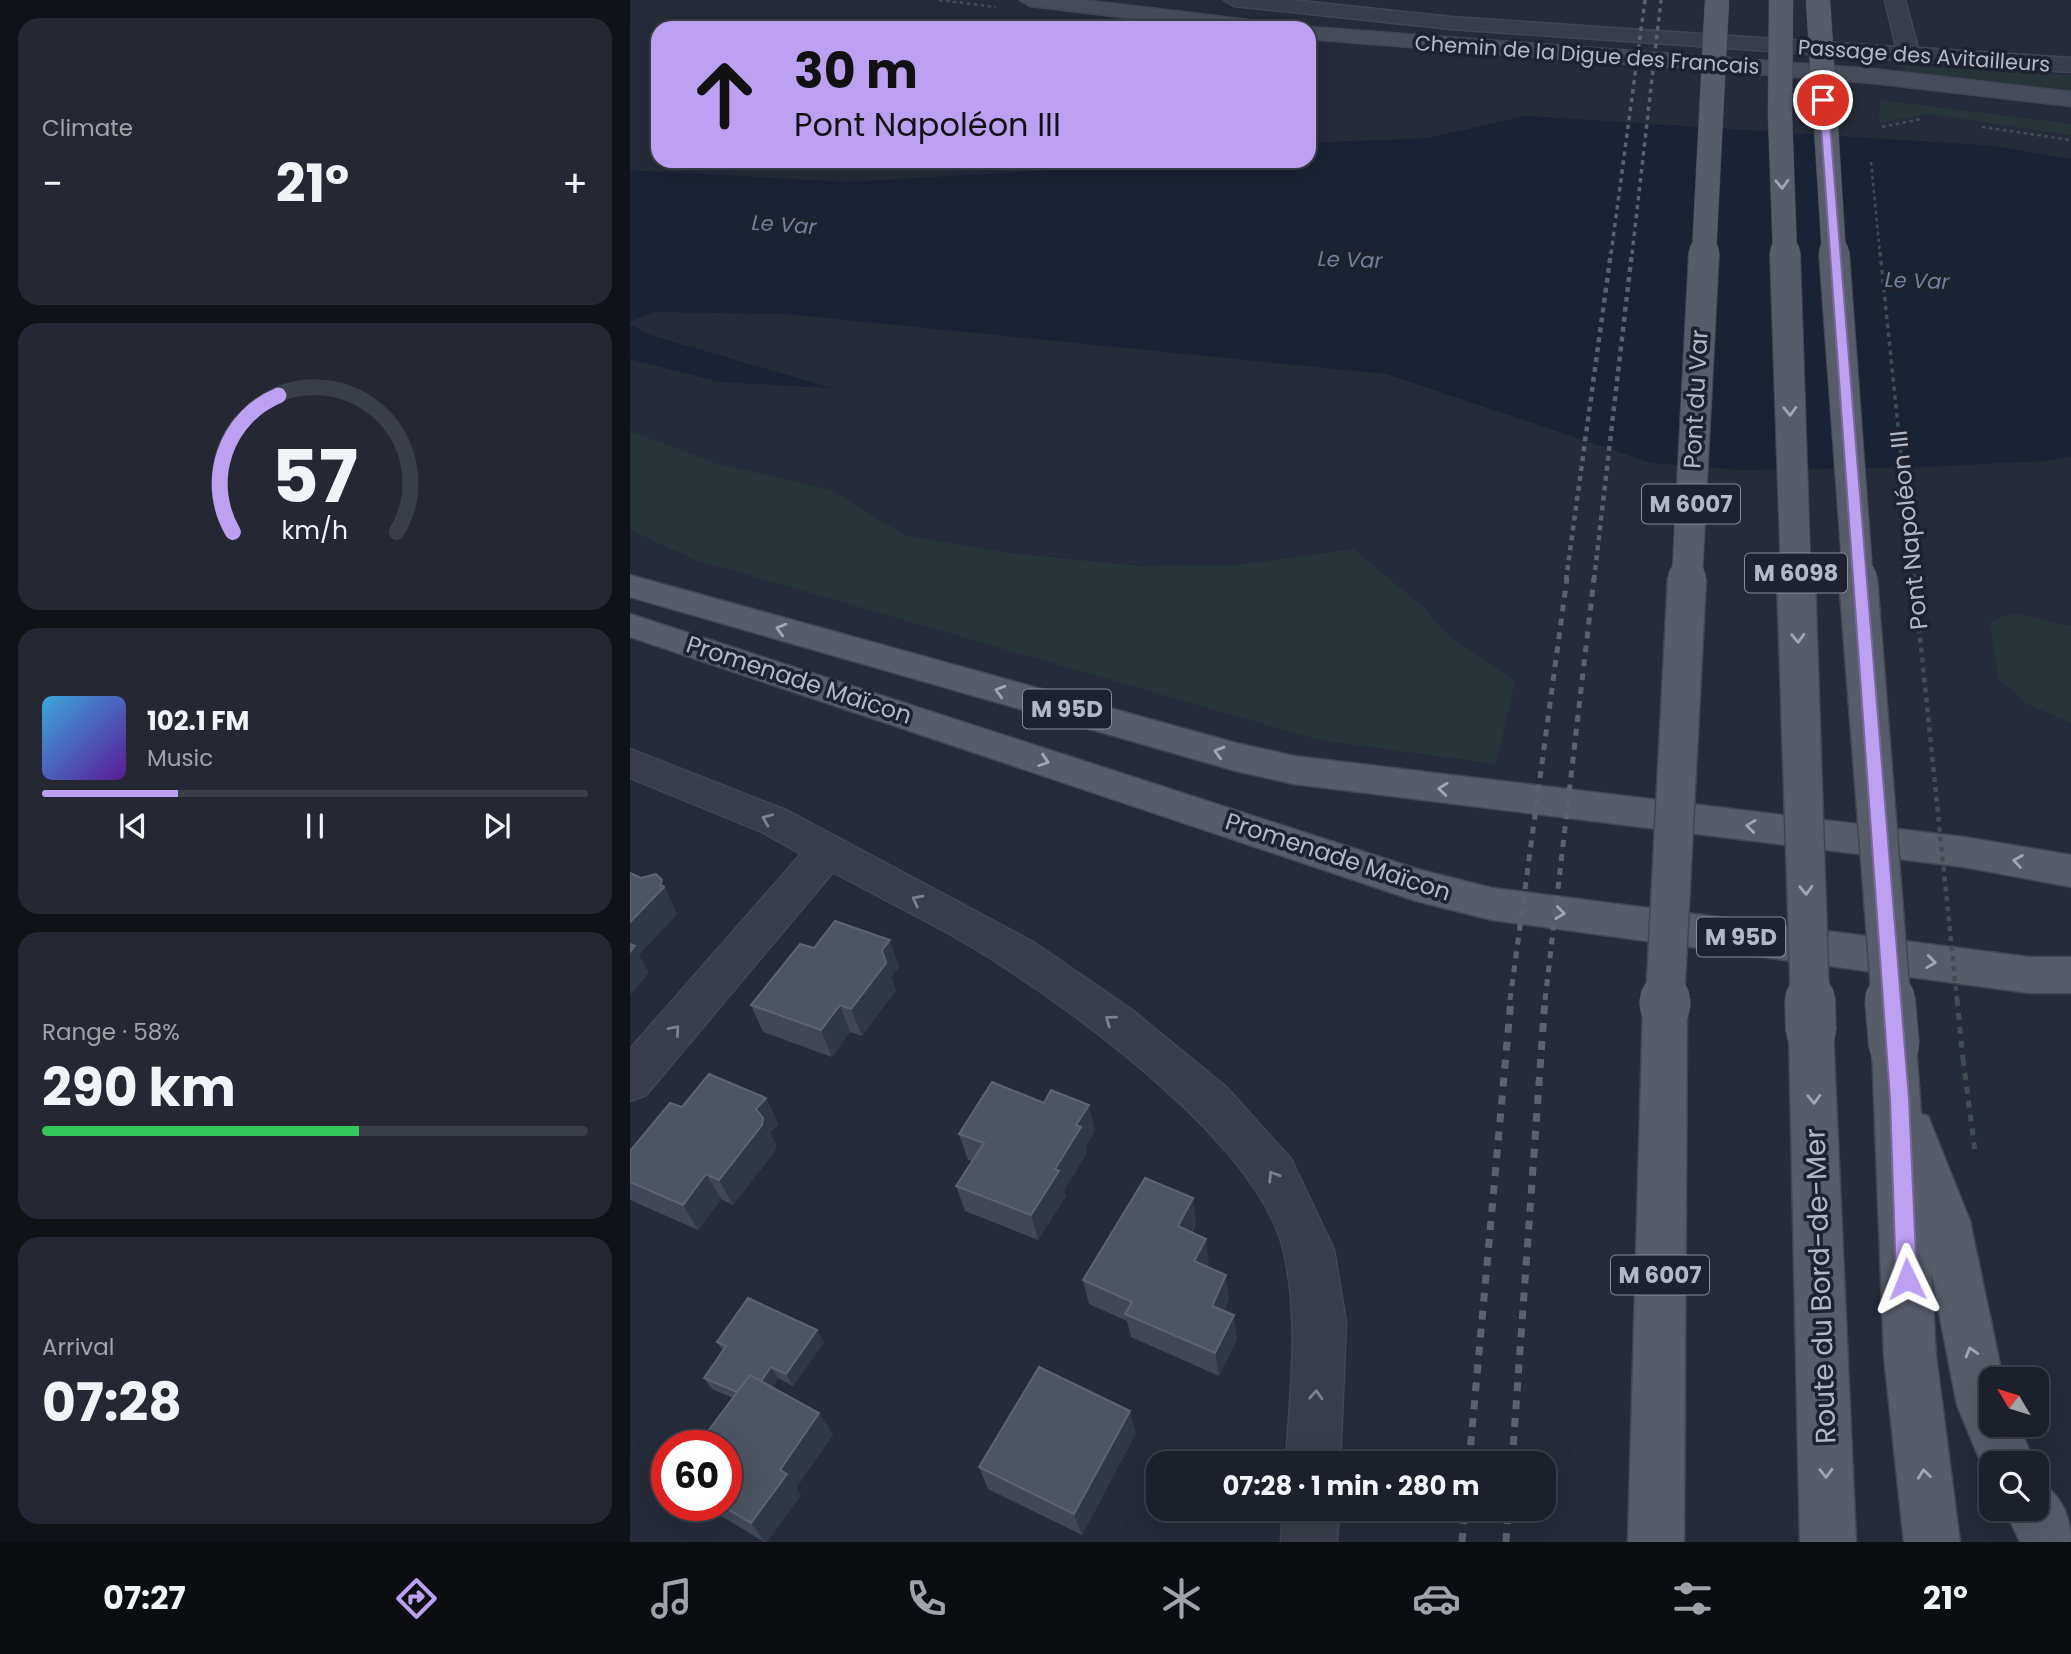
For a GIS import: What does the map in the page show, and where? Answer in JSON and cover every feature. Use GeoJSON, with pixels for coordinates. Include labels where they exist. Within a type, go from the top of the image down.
{"type":"FeatureCollection","features":[{"type":"Feature","properties":{"kind":"main road"},"geometry":{"type":"LineString","coordinates":[[1030,0],[1206,21]]}},
{"type":"Feature","properties":{"kind":"main road","name":"Pont du Var"},"geometry":{"type":"LineString","coordinates":[[1656,1542],[1665,1007],[1717,0]]}},
{"type":"Feature","properties":{"kind":"main road","name":"Route du Bord-de-Mer"},"geometry":{"type":"LineString","coordinates":[[1781,0],[1780,129],[1828,1542]]}},
{"type":"Feature","properties":{"kind":"main road","name":"M 6098"},"geometry":{"type":"LineString","coordinates":[[1818,0],[1824,127],[1899,1099],[1910,1356],[1932,1542]]}},
{"type":"Feature","properties":{"kind":"main road","name":"Chemin de la Digue des Francais"},"geometry":{"type":"LineString","coordinates":[[1316,34],[1873,76],[2071,102]]}},
{"type":"Feature","properties":{"kind":"main road","name":"Promenade Maïcon"},"geometry":{"type":"LineString","coordinates":[[630,586],[1236,757],[1294,769],[1964,852],[2071,871]]}},
{"type":"Feature","properties":{"kind":"main road","name":"Promenade Maïcon"},"geometry":{"type":"LineString","coordinates":[[630,625],[1416,885],[1492,904],[2016,973],[2071,975]]}},
{"type":"Feature","properties":{"kind":"main road"},"geometry":{"type":"LineString","coordinates":[[1899,1099],[1945,1220],[1964,1328],[1995,1440],[2001,1451]]}},
{"type":"Feature","properties":{"kind":"main road"},"geometry":{"type":"LineString","coordinates":[[2039,1521],[2051,1542]]}},
{"type":"Feature","properties":{"kind":"street","name":"Passage des Avitailleurs"},"geometry":{"type":"LineString","coordinates":[[1234,0],[1451,23],[2071,65]]}},
{"type":"Feature","properties":{"kind":"street"},"geometry":{"type":"LineString","coordinates":[[1451,23],[1459,0]]}},
{"type":"Feature","properties":{"kind":"street"},"geometry":{"type":"LineString","coordinates":[[1895,0],[1909,55]]}},
{"type":"Feature","properties":{"kind":"street"},"geometry":{"type":"LineString","coordinates":[[630,763],[774,821],[1018,954],[1116,1023],[1211,1102],[1274,1174],[1309,1250],[1320,1322],[1314,1451]]}},
{"type":"Feature","properties":{"kind":"street"},"geometry":{"type":"LineString","coordinates":[[630,1081],[828,850]]}},
{"type":"Feature","properties":{"kind":"street"},"geometry":{"type":"LineString","coordinates":[[1309,1542],[1310,1521]]}},
{"type":"Feature","properties":{"kind":"path"},"geometry":{"type":"LineString","coordinates":[[1882,127],[1923,118]]}},
{"type":"Feature","properties":{"kind":"path"},"geometry":{"type":"LineString","coordinates":[[1977,126],[2071,140]]}},
{"type":"Feature","properties":{"kind":"path","name":"Pont Napoléon III"},"geometry":{"type":"LineString","coordinates":[[1870,151],[1963,1059]]}},
{"type":"Feature","properties":{"kind":"shaded area"},"geometry":{"type":"Polygon","coordinates":[[[1901,65],[2071,75],[2071,92],[1906,72],[1901,65]]]}},
{"type":"Feature","properties":{"kind":"shaded area"},"geometry":{"type":"Polygon","coordinates":[[[1880,100],[2071,124],[2071,135],[1928,114],[1879,123],[1880,100]]]}},
{"type":"Feature","properties":{"kind":"shaded area"},"geometry":{"type":"Polygon","coordinates":[[[630,431],[718,464],[831,490],[906,536],[1008,553],[1138,566],[1238,565],[1353,549],[1420,604],[1453,639],[1515,681],[1496,764],[1319,740],[693,559],[630,530],[630,431]]]}},
{"type":"Feature","properties":{"kind":"shaded area"},"geometry":{"type":"Polygon","coordinates":[[[2012,613],[2071,626],[2071,723],[2025,703],[1998,678],[1990,622],[2012,613]]]}},
{"type":"Feature","properties":{"kind":"water","name":"Le Var"},"geometry":{"type":"Polygon","coordinates":[[[1525,116],[1995,146],[2071,159],[2071,456],[2045,461],[1921,467],[1743,470],[1651,463],[1386,374],[786,314],[654,312],[630,322],[630,170],[847,182],[1070,168],[1316,168],[1316,143],[1427,138],[1525,116]]]}},
{"type":"Feature","properties":{"kind":"water"},"geometry":{"type":"Polygon","coordinates":[[[630,324],[650,335],[832,388],[721,382],[630,359],[630,324]]]}},
{"type":"Feature","properties":{"kind":"building"},"geometry":{"type":"Polygon","coordinates":[[[630,873],[641,878],[656,874],[662,880],[660,885],[664,887],[630,922],[630,873]]]}},
{"type":"Feature","properties":{"kind":"building"},"geometry":{"type":"Polygon","coordinates":[[[835,921],[890,940],[882,950],[886,963],[851,1009],[840,1005],[821,1030],[751,1005],[800,944],[814,948],[835,921]]]}},
{"type":"Feature","properties":{"kind":"building"},"geometry":{"type":"Polygon","coordinates":[[[709,1074],[766,1098],[756,1109],[763,1118],[762,1125],[719,1180],[706,1174],[683,1205],[630,1182],[630,1151],[670,1103],[682,1107],[709,1074]]]}},
{"type":"Feature","properties":{"kind":"building"},"geometry":{"type":"Polygon","coordinates":[[[992,1082],[1044,1103],[1051,1090],[1089,1105],[1076,1125],[1081,1127],[1055,1169],[1059,1171],[1031,1215],[956,1186],[984,1143],[959,1134],[992,1082]]]}},
{"type":"Feature","properties":{"kind":"building"},"geometry":{"type":"Polygon","coordinates":[[[1145,1178],[1193,1198],[1178,1226],[1206,1239],[1194,1261],[1226,1275],[1212,1306],[1234,1315],[1215,1353],[1125,1314],[1132,1302],[1083,1280],[1145,1178]]]}},
{"type":"Feature","properties":{"kind":"building"},"geometry":{"type":"Polygon","coordinates":[[[748,1298],[817,1330],[786,1374],[771,1367],[761,1381],[750,1375],[737,1392],[704,1378],[726,1346],[717,1342],[748,1298]]]}},
{"type":"Feature","properties":{"kind":"building"},"geometry":{"type":"Polygon","coordinates":[[[1039,1367],[1130,1411],[1074,1514],[979,1467],[1039,1367]]]}},
{"type":"Feature","properties":{"kind":"building"},"geometry":{"type":"Polygon","coordinates":[[[750,1375],[819,1413],[780,1470],[787,1474],[751,1523],[742,1518],[742,1430],[709,1430],[750,1375]]]}},
{"type":"Feature","properties":{"kind":"railway"},"geometry":{"type":"LineString","coordinates":[[1611,254],[1645,0]]}},
{"type":"Feature","properties":{"kind":"railway"},"geometry":{"type":"LineString","coordinates":[[1632,254],[1661,0]]}},
{"type":"Feature","properties":{"kind":"railway"},"geometry":{"type":"LineString","coordinates":[[1566,580],[1611,252]]}},
{"type":"Feature","properties":{"kind":"railway"},"geometry":{"type":"LineString","coordinates":[[1594,580],[1632,252]]}},
{"type":"Feature","properties":{"kind":"railway"},"geometry":{"type":"LineString","coordinates":[[1510,1000],[1567,578]]}},
{"type":"Feature","properties":{"kind":"railway"},"geometry":{"type":"LineString","coordinates":[[1545,1000],[1594,578]]}},
{"type":"Feature","properties":{"kind":"railway"},"geometry":{"type":"LineString","coordinates":[[1470,1451],[1511,999]]}},
{"type":"Feature","properties":{"kind":"railway"},"geometry":{"type":"LineString","coordinates":[[1513,1451],[1545,999]]}},
{"type":"Feature","properties":{"kind":"railway"},"geometry":{"type":"LineString","coordinates":[[1462,1542],[1464,1521]]}},
{"type":"Feature","properties":{"kind":"railway"},"geometry":{"type":"LineString","coordinates":[[1506,1542],[1507,1521]]}},
{"type":"Feature","properties":{"kind":"route"},"geometry":{"type":"LineString","coordinates":[[1823,100],[1899,1099],[1907,1279]]}}]}
